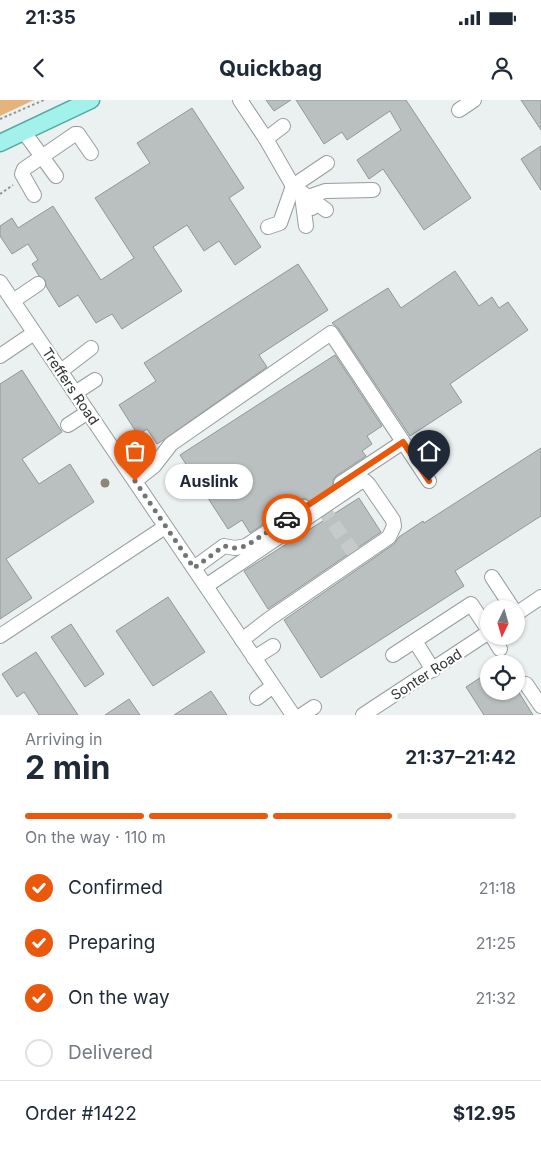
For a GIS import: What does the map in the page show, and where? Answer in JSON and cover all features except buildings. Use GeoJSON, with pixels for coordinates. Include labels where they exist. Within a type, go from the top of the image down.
{"type":"FeatureCollection","features":[{"type":"Feature","properties":{"kind":"main road"},"geometry":{"type":"LineString","coordinates":[[0,143],[91,100]]}},
{"type":"Feature","properties":{"kind":"street"},"geometry":{"type":"LineString","coordinates":[[240,100],[304,196],[326,210]]}},
{"type":"Feature","properties":{"kind":"street"},"geometry":{"type":"LineString","coordinates":[[459,110],[474,100]]}},
{"type":"Feature","properties":{"kind":"street"},"geometry":{"type":"LineString","coordinates":[[266,139],[283,126]]}},
{"type":"Feature","properties":{"kind":"street"},"geometry":{"type":"LineString","coordinates":[[24,132],[56,176]]}},
{"type":"Feature","properties":{"kind":"street"},"geometry":{"type":"LineString","coordinates":[[34,195],[22,174],[24,169],[75,134],[78,134],[91,153]]}},
{"type":"Feature","properties":{"kind":"street"},"geometry":{"type":"LineString","coordinates":[[268,227],[280,223],[304,196],[327,162]]}},
{"type":"Feature","properties":{"kind":"street"},"geometry":{"type":"LineString","coordinates":[[304,196],[325,191],[373,190]]}},
{"type":"Feature","properties":{"kind":"street"},"geometry":{"type":"LineString","coordinates":[[304,196],[306,226]]}},
{"type":"Feature","properties":{"kind":"street","name":"Treffers Road"},"geometry":{"type":"LineString","coordinates":[[0,282],[292,715]]}},
{"type":"Feature","properties":{"kind":"street"},"geometry":{"type":"LineString","coordinates":[[13,301],[38,284]]}},
{"type":"Feature","properties":{"kind":"street"},"geometry":{"type":"LineString","coordinates":[[0,356],[34,333]]}},
{"type":"Feature","properties":{"kind":"street"},"geometry":{"type":"LineString","coordinates":[[135,481],[154,466],[171,444],[331,333],[429,481]]}},
{"type":"Feature","properties":{"kind":"street"},"geometry":{"type":"LineString","coordinates":[[61,371],[92,348]]}},
{"type":"Feature","properties":{"kind":"street"},"geometry":{"type":"LineString","coordinates":[[75,393],[95,380]]}},
{"type":"Feature","properties":{"kind":"street"},"geometry":{"type":"LineString","coordinates":[[68,425],[88,412]]}},
{"type":"Feature","properties":{"kind":"street"},"geometry":{"type":"LineString","coordinates":[[194,568],[224,546],[235,548],[246,546],[403,442]]}},
{"type":"Feature","properties":{"kind":"street"},"geometry":{"type":"LineString","coordinates":[[206,586],[360,482],[369,484],[393,520],[394,526],[389,537],[269,619],[242,640]]}},
{"type":"Feature","properties":{"kind":"street"},"geometry":{"type":"LineString","coordinates":[[0,636],[165,527]]}},
{"type":"Feature","properties":{"kind":"street"},"geometry":{"type":"LineString","coordinates":[[492,577],[507,600]]}},
{"type":"Feature","properties":{"kind":"street"},"geometry":{"type":"LineString","coordinates":[[525,608],[541,597]]}},
{"type":"Feature","properties":{"kind":"street"},"geometry":{"type":"LineString","coordinates":[[393,655],[471,604],[480,618]]}},
{"type":"Feature","properties":{"kind":"street","name":"Sonter Road"},"geometry":{"type":"LineString","coordinates":[[363,715],[480,638]]}},
{"type":"Feature","properties":{"kind":"street"},"geometry":{"type":"LineString","coordinates":[[415,641],[433,670]]}},
{"type":"Feature","properties":{"kind":"street"},"geometry":{"type":"LineString","coordinates":[[254,658],[272,646]]}},
{"type":"Feature","properties":{"kind":"street"},"geometry":{"type":"LineString","coordinates":[[526,684],[541,706]]}},
{"type":"Feature","properties":{"kind":"street"},"geometry":{"type":"LineString","coordinates":[[257,698],[273,686]]}},
{"type":"Feature","properties":{"kind":"street"},"geometry":{"type":"LineString","coordinates":[[302,715],[314,707]]}},
{"type":"Feature","properties":{"kind":"path"},"geometry":{"type":"LineString","coordinates":[[0,120],[44,100]]}},
{"type":"Feature","properties":{"kind":"path"},"geometry":{"type":"LineString","coordinates":[[0,194],[15,184]]}},
{"type":"Feature","properties":{"kind":"shaded area"},"geometry":{"type":"Polygon","coordinates":[[[0,100],[34,100],[0,116],[0,100]]]}},
{"type":"Feature","properties":{"kind":"tunnel"},"geometry":{"type":"LineString","coordinates":[[322,507],[358,559]]}},
{"type":"Feature","properties":{"kind":"way so far"},"geometry":{"type":"LineString","coordinates":[[135,481],[194,568],[224,546],[235,548],[246,546],[287,519]]}},
{"type":"Feature","properties":{"kind":"place","name":"Auslink"},"geometry":{"type":"Point","coordinates":[135,481]}},
{"type":"Feature","properties":{"kind":"route"},"geometry":{"type":"LineString","coordinates":[[287,519],[403,442],[429,481]]}}]}
